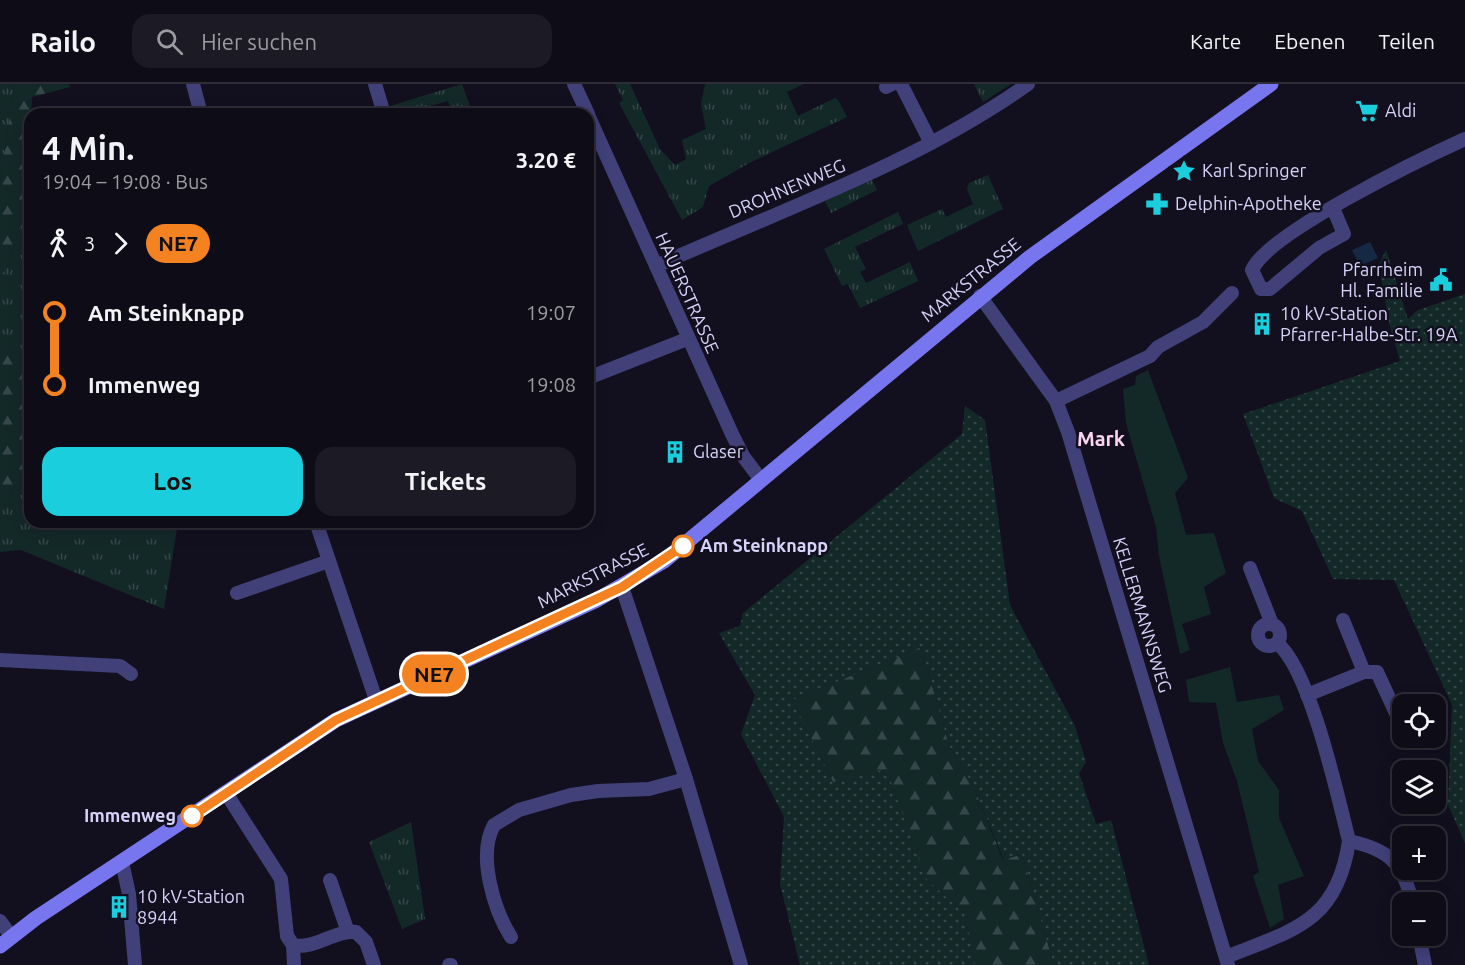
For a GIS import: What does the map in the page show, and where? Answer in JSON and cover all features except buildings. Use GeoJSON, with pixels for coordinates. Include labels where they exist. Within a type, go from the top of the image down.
{"type":"FeatureCollection","features":[{"type":"Feature","properties":{"kind":"main road","name":"MARKSTRASSE"},"geometry":{"type":"LineString","coordinates":[[6,941],[336,720],[622,587],[664,561],[980,296],[1079,221],[1271,84]]}},
{"type":"Feature","properties":{"kind":"street"},"geometry":{"type":"LineString","coordinates":[[192,84],[199,108]]}},
{"type":"Feature","properties":{"kind":"street"},"geometry":{"type":"LineString","coordinates":[[375,84],[382,108]]}},
{"type":"Feature","properties":{"kind":"street","name":"HAUERSTRASSE"},"geometry":{"type":"LineString","coordinates":[[574,84],[585,108]]}},
{"type":"Feature","properties":{"kind":"street"},"geometry":{"type":"LineString","coordinates":[[901,84],[931,143]]}},
{"type":"Feature","properties":{"kind":"street","name":"DROHNENWEG"},"geometry":{"type":"LineString","coordinates":[[656,266],[858,178],[931,143],[969,123],[1028,84]]}},
{"type":"Feature","properties":{"kind":"street","name":"HAUERSTRASSE"},"geometry":{"type":"LineString","coordinates":[[594,127],[687,339],[741,453],[761,480]]}},
{"type":"Feature","properties":{"kind":"street"},"geometry":{"type":"LineString","coordinates":[[1333,208],[1344,234],[1309,255],[1270,289],[1261,289],[1252,270],[1258,261],[1295,229],[1333,208],[1465,139]]}},
{"type":"Feature","properties":{"kind":"street"},"geometry":{"type":"LineString","coordinates":[[1056,401],[1150,356],[1158,347],[1203,322],[1232,293]]}},
{"type":"Feature","properties":{"kind":"street","name":"KELLERMANNSWEG"},"geometry":{"type":"LineString","coordinates":[[980,296],[1056,401],[1227,961]]}},
{"type":"Feature","properties":{"kind":"street"},"geometry":{"type":"LineString","coordinates":[[594,376],[687,339]]}},
{"type":"Feature","properties":{"kind":"street"},"geometry":{"type":"LineString","coordinates":[[318,528],[376,700]]}},
{"type":"Feature","properties":{"kind":"street"},"geometry":{"type":"LineString","coordinates":[[237,593],[329,561]]}},
{"type":"Feature","properties":{"kind":"street"},"geometry":{"type":"LineString","coordinates":[[1227,961],[1304,925],[1317,914],[1336,888],[1346,858],[1348,841],[1307,694],[1296,670],[1277,643],[1266,646],[1258,638],[1261,627],[1272,624],[1250,568]]}},
{"type":"Feature","properties":{"kind":"street"},"geometry":{"type":"LineString","coordinates":[[622,587],[686,779],[741,965]]}},
{"type":"Feature","properties":{"kind":"street"},"geometry":{"type":"LineString","coordinates":[[1343,620],[1364,672]]}},
{"type":"Feature","properties":{"kind":"street"},"geometry":{"type":"LineString","coordinates":[[0,660],[120,666],[131,674]]}},
{"type":"Feature","properties":{"kind":"street"},"geometry":{"type":"LineString","coordinates":[[1307,694],[1364,672],[1377,672],[1392,704]]}},
{"type":"Feature","properties":{"kind":"street"},"geometry":{"type":"LineString","coordinates":[[511,937],[496,906],[489,876],[487,845],[494,825],[519,810],[571,795],[598,790],[649,789],[686,779]]}},
{"type":"Feature","properties":{"kind":"street"},"geometry":{"type":"LineString","coordinates":[[226,794],[281,879],[287,936],[293,945],[294,965]]}},
{"type":"Feature","properties":{"kind":"street"},"geometry":{"type":"LineString","coordinates":[[1348,841],[1377,849],[1400,867],[1410,892]]}},
{"type":"Feature","properties":{"kind":"street"},"geometry":{"type":"LineString","coordinates":[[122,862],[129,894],[135,965]]}},
{"type":"Feature","properties":{"kind":"street"},"geometry":{"type":"LineString","coordinates":[[330,880],[348,932]]}},
{"type":"Feature","properties":{"kind":"street"},"geometry":{"type":"LineString","coordinates":[[0,921],[6,941]]}},
{"type":"Feature","properties":{"kind":"street"},"geometry":{"type":"LineString","coordinates":[[293,945],[307,945],[348,932],[361,935],[374,965]]}},
{"type":"Feature","properties":{"kind":"street"},"geometry":{"type":"LineString","coordinates":[[1421,946],[1425,965]]}},
{"type":"Feature","properties":{"kind":"green space"},"geometry":{"type":"Polygon","coordinates":[[[0,84],[14,84],[0,181],[0,84]]]}},
{"type":"Feature","properties":{"kind":"green space"},"geometry":{"type":"Polygon","coordinates":[[[14,84],[69,84],[70,87],[32,97],[31,108],[24,108],[24,217],[0,284],[0,181],[14,84]]]}},
{"type":"Feature","properties":{"kind":"green space"},"geometry":{"type":"Polygon","coordinates":[[[462,84],[471,108],[451,108],[448,101],[424,108],[390,108],[390,106],[462,84]]]}},
{"type":"Feature","properties":{"kind":"green space"},"geometry":{"type":"Polygon","coordinates":[[[615,84],[630,84],[660,149],[675,165],[686,159],[682,140],[706,129],[701,104],[705,84],[804,84],[787,92],[798,116],[835,98],[847,117],[751,162],[709,186],[703,207],[682,220],[619,103],[623,100],[615,84]]]}},
{"type":"Feature","properties":{"kind":"green space"},"geometry":{"type":"Polygon","coordinates":[[[974,84],[1011,84],[983,102],[974,84]]]}},
{"type":"Feature","properties":{"kind":"green space"},"geometry":{"type":"Polygon","coordinates":[[[988,175],[1003,209],[918,251],[907,225],[942,209],[946,217],[973,204],[967,189],[969,183],[988,175]]]}},
{"type":"Feature","properties":{"kind":"green space"},"geometry":{"type":"Polygon","coordinates":[[[872,180],[877,190],[831,213],[825,201],[872,180]]]}},
{"type":"Feature","properties":{"kind":"green space"},"geometry":{"type":"Polygon","coordinates":[[[898,212],[903,224],[855,247],[866,269],[860,272],[866,283],[910,262],[918,281],[860,308],[848,284],[842,286],[824,249],[898,212]]]}},
{"type":"Feature","properties":{"kind":"green space"},"geometry":{"type":"Polygon","coordinates":[[[24,217],[24,358],[14,362],[0,341],[0,284],[24,217]]]}},
{"type":"Feature","properties":{"kind":"green space"},"geometry":{"type":"Polygon","coordinates":[[[1386,250],[1408,319],[1418,310],[1465,294],[1465,843],[1448,805],[1452,705],[1394,580],[1333,579],[1302,511],[1274,498],[1243,414],[1400,361],[1389,323],[1379,264],[1386,250]]]}},
{"type":"Feature","properties":{"kind":"green space"},"geometry":{"type":"Polygon","coordinates":[[[0,341],[14,361],[24,357],[24,485],[0,491],[0,341]]]}},
{"type":"Feature","properties":{"kind":"green space"},"geometry":{"type":"Polygon","coordinates":[[[1148,370],[1188,478],[1175,493],[1186,535],[1214,533],[1226,573],[1204,587],[1211,614],[1182,624],[1190,650],[1180,654],[1159,556],[1156,527],[1126,423],[1123,389],[1135,385],[1136,376],[1148,370]]]}},
{"type":"Feature","properties":{"kind":"green space"},"geometry":{"type":"Polygon","coordinates":[[[965,406],[985,420],[1010,605],[1075,726],[1086,762],[1079,773],[1096,824],[1111,820],[1149,965],[1054,965],[1022,854],[1004,860],[973,785],[949,745],[921,647],[792,700],[833,782],[886,769],[927,880],[965,914],[975,965],[800,965],[780,884],[784,817],[741,734],[755,695],[719,633],[740,626],[743,613],[962,434],[965,406]]]}},
{"type":"Feature","properties":{"kind":"green space"},"geometry":{"type":"Polygon","coordinates":[[[24,485],[24,528],[177,528],[164,609],[21,550],[0,552],[0,491],[24,485]]]}},
{"type":"Feature","properties":{"kind":"green space"},"geometry":{"type":"Polygon","coordinates":[[[921,647],[949,745],[973,785],[1003,860],[1022,854],[1054,965],[975,965],[965,914],[927,880],[911,842],[833,782],[792,700],[921,647]]]}},
{"type":"Feature","properties":{"kind":"green space"},"geometry":{"type":"Polygon","coordinates":[[[1230,667],[1237,702],[1279,695],[1284,710],[1252,729],[1258,761],[1279,790],[1279,818],[1304,876],[1278,885],[1284,919],[1270,928],[1253,876],[1259,872],[1237,781],[1223,743],[1216,703],[1189,702],[1186,680],[1230,667]]]}},
{"type":"Feature","properties":{"kind":"green space"},"geometry":{"type":"Polygon","coordinates":[[[411,822],[425,919],[402,929],[369,842],[411,822]]]}},
{"type":"Feature","properties":{"kind":"water"},"geometry":{"type":"Polygon","coordinates":[[[1370,242],[1378,258],[1360,266],[1352,250],[1370,242]]]}},
{"type":"Feature","properties":{"kind":"bus line","name":"NE7"},"geometry":{"type":"LineString","coordinates":[[192,816],[336,720],[595,601],[644,575],[683,546]]}},
{"type":"Feature","properties":{"kind":"place","name":"Aldi"},"geometry":{"type":"Point","coordinates":[1367,111]}},
{"type":"Feature","properties":{"kind":"place","name":"Karl Springer"},"geometry":{"type":"Point","coordinates":[1184,171]}},
{"type":"Feature","properties":{"kind":"place","name":"Delphin-Apotheke"},"geometry":{"type":"Point","coordinates":[1157,204]}},
{"type":"Feature","properties":{"kind":"place","name":"Pfarrheim Hl. Familie"},"geometry":{"type":"Point","coordinates":[1441,280]}},
{"type":"Feature","properties":{"kind":"place","name":"10 kV-Station Pfarrer-Halbe-Str. 19A"},"geometry":{"type":"Point","coordinates":[1262,324]}},
{"type":"Feature","properties":{"kind":"place","name":"Glaser"},"geometry":{"type":"Point","coordinates":[675,452]}},
{"type":"Feature","properties":{"kind":"place","name":"Am Steinknapp"},"geometry":{"type":"Point","coordinates":[683,546]}},
{"type":"Feature","properties":{"kind":"place","name":"Immenweg"},"geometry":{"type":"Point","coordinates":[192,816]}},
{"type":"Feature","properties":{"kind":"place","name":"10 kV-Station 8944"},"geometry":{"type":"Point","coordinates":[119,907]}},
{"type":"Feature","properties":{"kind":"district","name":"Mark"},"geometry":{"type":"Point","coordinates":[1101,439]}}]}
